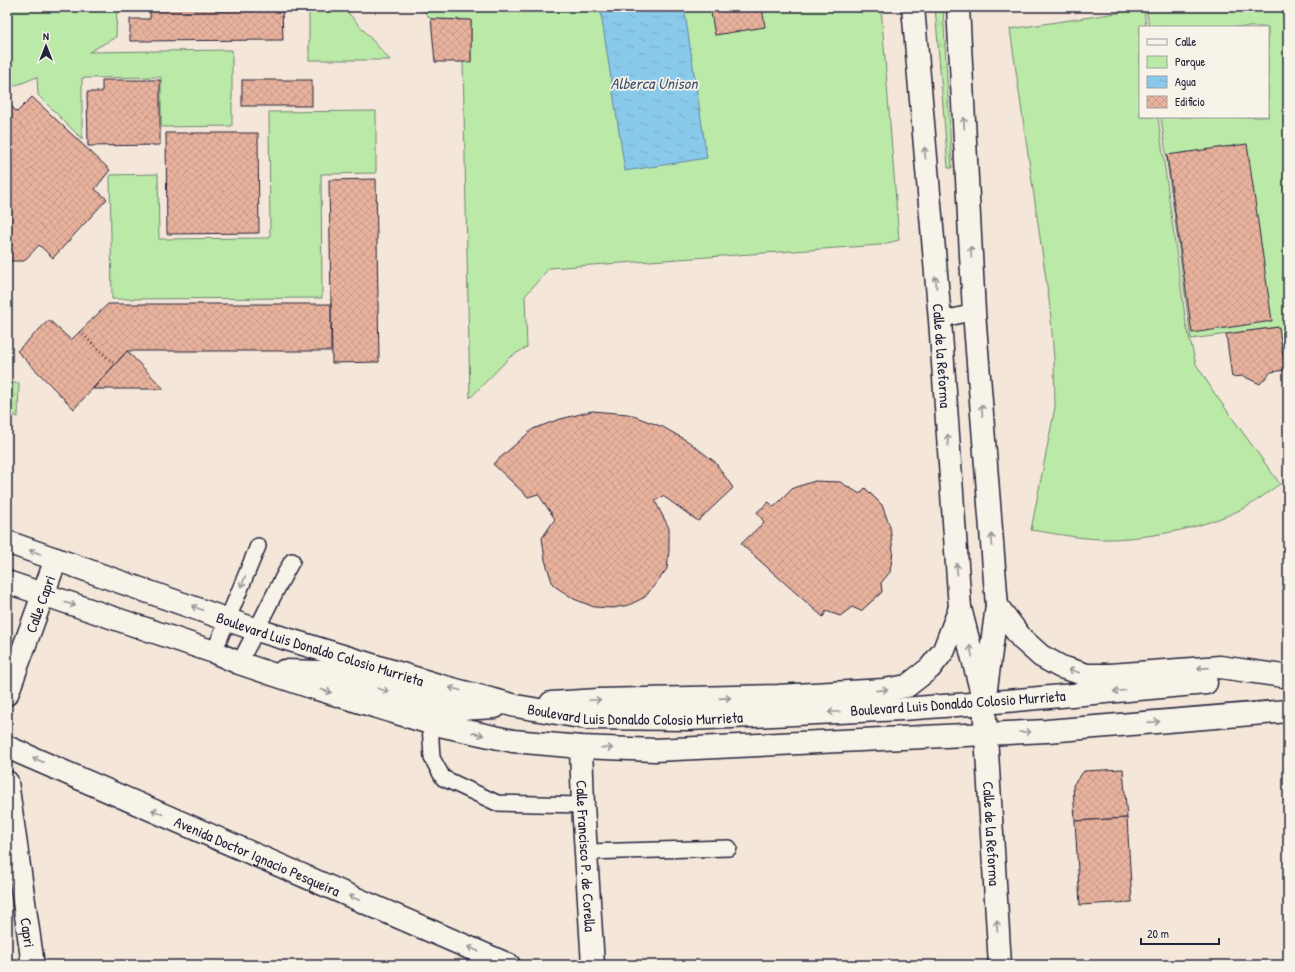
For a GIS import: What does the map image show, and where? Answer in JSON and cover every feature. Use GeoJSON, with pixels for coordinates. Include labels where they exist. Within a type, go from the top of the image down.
{"type":"FeatureCollection","features":[{"type":"Feature","properties":{"kind":"main road","name":"Calle de la Reforma"},"geometry":{"type":"LineString","coordinates":[[913,7],[940,320],[960,608],[984,703],[1000,965]]}},
{"type":"Feature","properties":{"kind":"main road","name":"Calle de la Reforma"},"geometry":{"type":"LineString","coordinates":[[958,7],[974,312],[997,606],[984,703]]}},
{"type":"Feature","properties":{"kind":"main road","name":"Boulevard Luis Donaldo Colosio Murrieta"},"geometry":{"type":"LineString","coordinates":[[7,542],[257,630],[441,686],[516,706],[586,718],[688,718],[902,709],[1286,676]]}},
{"type":"Feature","properties":{"kind":"main road","name":"Calle Capri"},"geometry":{"type":"LineString","coordinates":[[7,694],[56,559]]}},
{"type":"Feature","properties":{"kind":"main road","name":"Boulevard Luis Donaldo Colosio Murrieta"},"geometry":{"type":"LineString","coordinates":[[7,582],[214,652],[311,687],[430,723],[513,741],[581,747],[655,750],[1047,731],[1288,711]]}},
{"type":"Feature","properties":{"kind":"main road"},"geometry":{"type":"LineString","coordinates":[[997,606],[1022,639],[1041,656],[1061,667],[1087,675],[1110,675],[1220,667],[1286,676]]}},
{"type":"Feature","properties":{"kind":"main road"},"geometry":{"type":"LineString","coordinates":[[263,670],[322,672],[426,703],[460,709],[598,700],[778,696],[884,690],[907,686],[930,668],[944,650],[960,608]]}},
{"type":"Feature","properties":{"kind":"main road","name":"Avenida Doctor Ignacio Pesqueira"},"geometry":{"type":"LineString","coordinates":[[7,747],[508,965]]}},
{"type":"Feature","properties":{"kind":"main road","name":"Calle Francisco P. de Corella"},"geometry":{"type":"LineString","coordinates":[[581,747],[593,965]]}},
{"type":"Feature","properties":{"kind":"main road","name":"Capri"},"geometry":{"type":"LineString","coordinates":[[7,782],[33,965]]}},
{"type":"Feature","properties":{"kind":"lane"},"geometry":{"type":"LineString","coordinates":[[940,320],[974,312]]}},
{"type":"Feature","properties":{"kind":"lane"},"geometry":{"type":"LineString","coordinates":[[214,652],[258,546]]}},
{"type":"Feature","properties":{"kind":"lane"},"geometry":{"type":"LineString","coordinates":[[240,662],[292,561]]}},
{"type":"Feature","properties":{"kind":"lane"},"geometry":{"type":"LineString","coordinates":[[430,723],[432,758],[443,778],[497,803],[583,805]]}},
{"type":"Feature","properties":{"kind":"lane"},"geometry":{"type":"LineString","coordinates":[[586,852],[729,848]]}},
{"type":"Feature","properties":{"kind":"path"},"geometry":{"type":"LineString","coordinates":[[80,332],[115,365]]}},
{"type":"Feature","properties":{"kind":"green space"},"geometry":{"type":"Polygon","coordinates":[[[7,7],[117,7],[116,37],[89,52],[232,50],[232,126],[161,127],[161,77],[82,78],[82,139],[38,95],[37,77],[7,89],[7,7]]]}},
{"type":"Feature","properties":{"kind":"green space"},"geometry":{"type":"Polygon","coordinates":[[[309,7],[343,7],[390,60],[309,60],[309,7]]]}},
{"type":"Feature","properties":{"kind":"green space"},"geometry":{"type":"Polygon","coordinates":[[[420,7],[881,7],[899,240],[880,245],[549,268],[525,296],[527,347],[510,357],[470,398],[463,62],[471,61],[471,20],[431,19],[420,7]]]}},
{"type":"Feature","properties":{"kind":"green space"},"geometry":{"type":"Polygon","coordinates":[[[935,7],[943,7],[952,168],[948,168],[935,7]]]}},
{"type":"Feature","properties":{"kind":"green space"},"geometry":{"type":"Polygon","coordinates":[[[1146,7],[1288,7],[1288,378],[1285,370],[1278,327],[1191,339],[1161,118],[1269,118],[1269,26],[1149,26],[1146,7]]]}},
{"type":"Feature","properties":{"kind":"green space"},"geometry":{"type":"Polygon","coordinates":[[[1144,9],[1146,26],[1139,26],[1139,118],[1158,118],[1186,324],[1196,364],[1215,394],[1280,484],[1252,504],[1227,516],[1162,534],[1129,538],[1093,539],[1031,530],[1055,407],[1054,360],[1050,307],[1010,29],[1144,9]]]}},
{"type":"Feature","properties":{"kind":"green space"},"geometry":{"type":"Polygon","coordinates":[[[376,111],[376,173],[321,174],[322,298],[112,299],[110,175],[158,174],[159,239],[270,238],[269,112],[376,111]]]}},
{"type":"Feature","properties":{"kind":"green space"},"geometry":{"type":"Polygon","coordinates":[[[7,383],[19,383],[18,417],[7,413],[7,383]]]}},
{"type":"Feature","properties":{"kind":"water","name":"Alberca Unison"},"geometry":{"type":"Polygon","coordinates":[[[600,7],[684,7],[707,158],[625,171],[600,7]]]}},
{"type":"Feature","properties":{"kind":"building"},"geometry":{"type":"Polygon","coordinates":[[[150,7],[282,7],[283,40],[130,41],[130,19],[150,19],[150,7]]]}},
{"type":"Feature","properties":{"kind":"building"},"geometry":{"type":"Polygon","coordinates":[[[710,7],[762,7],[765,27],[715,35],[710,7]]]}},
{"type":"Feature","properties":{"kind":"building"},"geometry":{"type":"Polygon","coordinates":[[[431,19],[471,20],[471,62],[435,62],[431,19]]]}},
{"type":"Feature","properties":{"kind":"building"},"geometry":{"type":"Polygon","coordinates":[[[102,80],[160,80],[160,145],[88,146],[87,92],[102,92],[102,80]]]}},
{"type":"Feature","properties":{"kind":"building"},"geometry":{"type":"Polygon","coordinates":[[[242,80],[312,80],[312,106],[242,106],[242,80]]]}},
{"type":"Feature","properties":{"kind":"building"},"geometry":{"type":"Polygon","coordinates":[[[32,97],[110,170],[95,189],[107,199],[53,258],[39,245],[24,261],[7,261],[7,102],[17,112],[32,97]]]}},
{"type":"Feature","properties":{"kind":"building"},"geometry":{"type":"Polygon","coordinates":[[[166,133],[258,133],[259,233],[167,234],[166,133]]]}},
{"type":"Feature","properties":{"kind":"building"},"geometry":{"type":"Polygon","coordinates":[[[1247,144],[1272,321],[1192,333],[1167,155],[1247,144]]]}},
{"type":"Feature","properties":{"kind":"building"},"geometry":{"type":"Polygon","coordinates":[[[376,179],[379,362],[332,363],[329,180],[376,179]]]}},
{"type":"Feature","properties":{"kind":"building"},"geometry":{"type":"Polygon","coordinates":[[[108,304],[331,304],[331,351],[127,351],[74,409],[17,351],[49,320],[71,340],[108,304]]]}},
{"type":"Feature","properties":{"kind":"building"},"geometry":{"type":"Polygon","coordinates":[[[1279,327],[1285,370],[1271,372],[1260,384],[1243,376],[1232,377],[1226,334],[1279,327]]]}},
{"type":"Feature","properties":{"kind":"building"},"geometry":{"type":"Polygon","coordinates":[[[127,351],[164,389],[93,389],[127,351]]]}},
{"type":"Feature","properties":{"kind":"building"},"geometry":{"type":"Polygon","coordinates":[[[592,411],[628,414],[663,427],[689,442],[715,462],[733,488],[698,521],[663,496],[655,501],[669,528],[667,569],[645,597],[629,605],[613,608],[594,607],[574,599],[553,585],[545,560],[542,538],[555,519],[538,494],[528,497],[493,464],[533,429],[557,420],[592,411]]]}},
{"type":"Feature","properties":{"kind":"building"},"geometry":{"type":"Polygon","coordinates":[[[815,481],[840,482],[860,494],[865,488],[882,505],[890,527],[893,551],[890,572],[881,583],[882,592],[861,611],[852,607],[840,616],[826,611],[823,617],[741,544],[764,522],[757,512],[769,502],[774,507],[793,488],[815,481]]]}},
{"type":"Feature","properties":{"kind":"building"},"geometry":{"type":"Polygon","coordinates":[[[1123,769],[1127,818],[1075,821],[1073,785],[1084,771],[1123,769]]]}},
{"type":"Feature","properties":{"kind":"building"},"geometry":{"type":"Polygon","coordinates":[[[1127,818],[1132,902],[1080,905],[1075,821],[1127,818]]]}}]}
